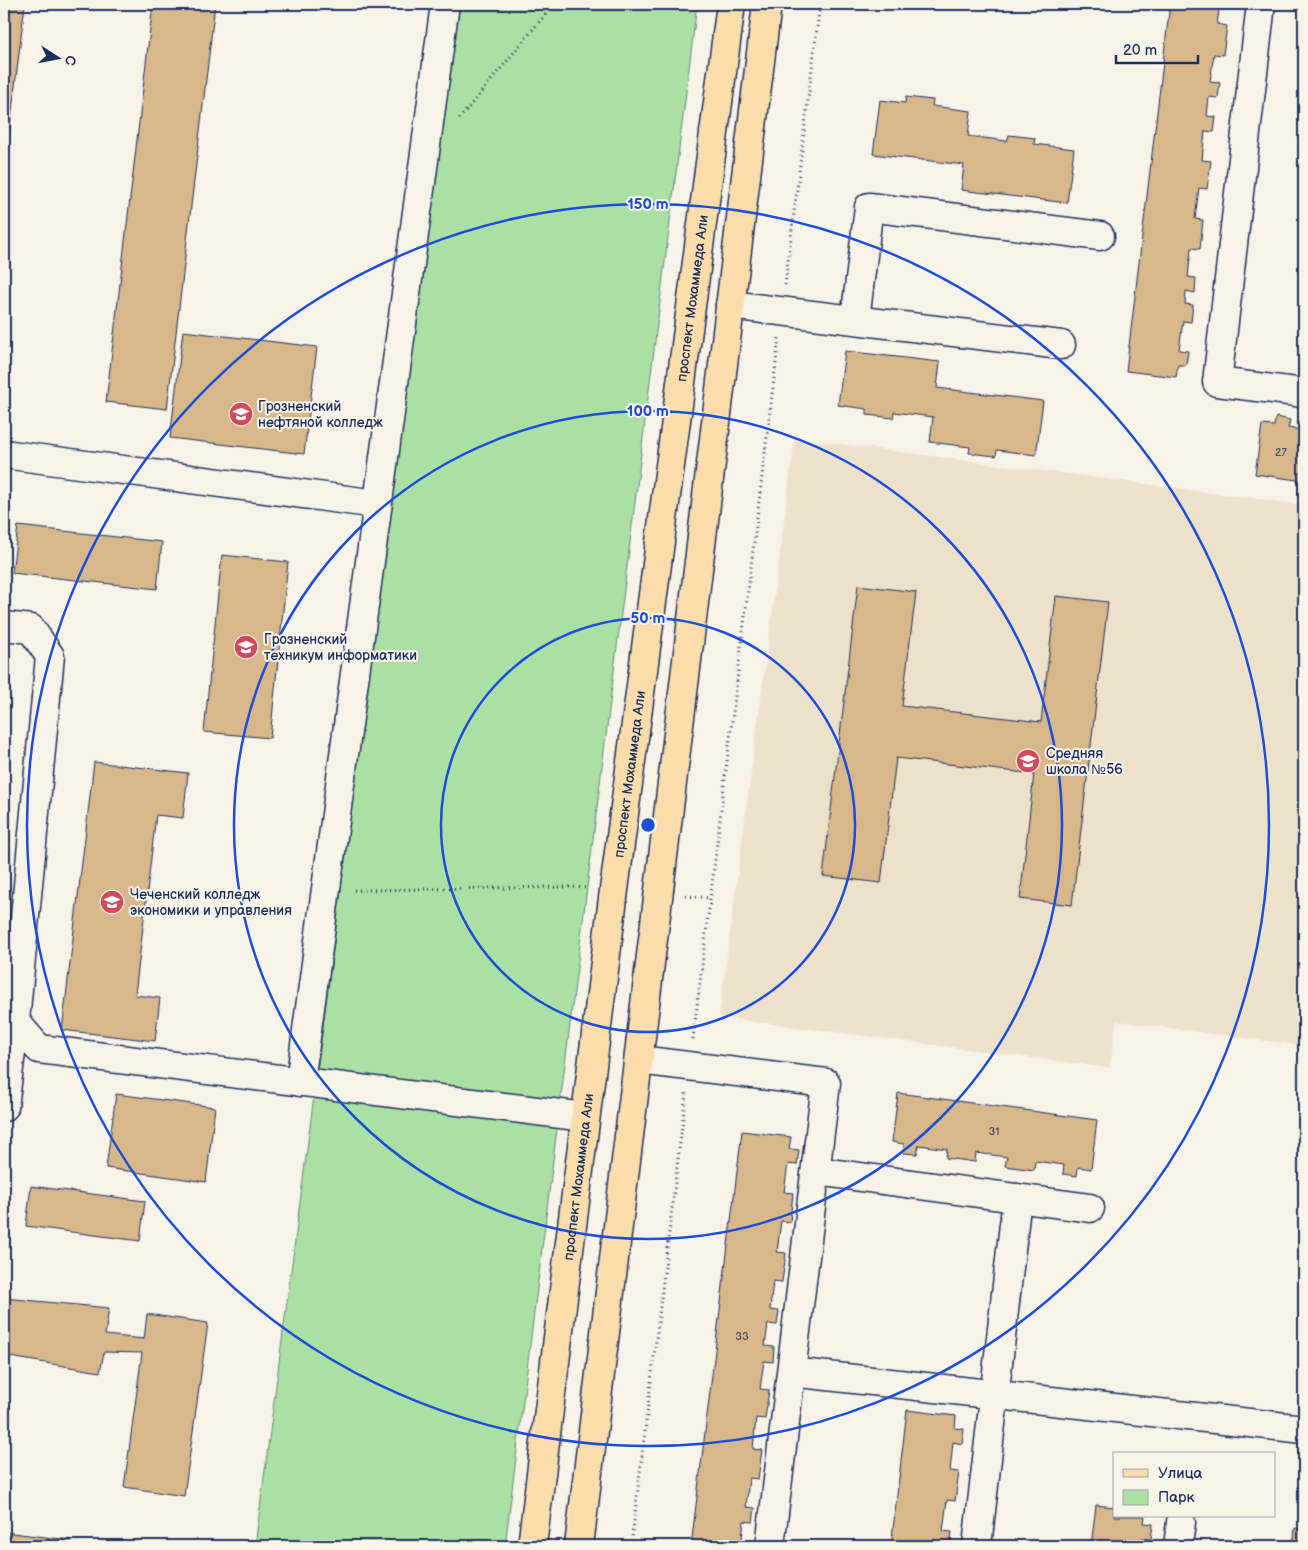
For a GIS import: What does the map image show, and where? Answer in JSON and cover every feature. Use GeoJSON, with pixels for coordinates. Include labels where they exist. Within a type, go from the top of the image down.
{"type":"FeatureCollection","features":[{"type":"Feature","properties":{"kind":"main road","name":"проспект Мохаммеда Али"},"geometry":{"type":"LineString","coordinates":[[532,1546],[614,890],[730,4]]}},
{"type":"Feature","properties":{"kind":"main road"},"geometry":{"type":"LineString","coordinates":[[579,1546],[767,4]]}},
{"type":"Feature","properties":{"kind":"street"},"geometry":{"type":"LineString","coordinates":[[300,1082],[445,4]]}},
{"type":"Feature","properties":{"kind":"street"},"geometry":{"type":"LineString","coordinates":[[1261,4],[1217,382],[1304,393]]}},
{"type":"Feature","properties":{"kind":"street"},"geometry":{"type":"LineString","coordinates":[[855,320],[869,207],[1100,236]]}},
{"type":"Feature","properties":{"kind":"street"},"geometry":{"type":"LineString","coordinates":[[730,305],[1061,345]]}},
{"type":"Feature","properties":{"kind":"street"},"geometry":{"type":"LineString","coordinates":[[4,454],[378,504]]}},
{"type":"Feature","properties":{"kind":"street"},"geometry":{"type":"LineString","coordinates":[[4,626],[31,629],[50,656],[15,1021],[4,1107]]}},
{"type":"Feature","properties":{"kind":"street"},"geometry":{"type":"LineString","coordinates":[[15,1021],[39,1049],[585,1117]]}},
{"type":"Feature","properties":{"kind":"street"},"geometry":{"type":"LineString","coordinates":[[639,1060],[826,1083],[770,1546]]}},
{"type":"Feature","properties":{"kind":"street"},"geometry":{"type":"LineString","coordinates":[[816,1171],[1090,1208]]}},
{"type":"Feature","properties":{"kind":"street"},"geometry":{"type":"LineString","coordinates":[[977,1546],[1017,1198]]}},
{"type":"Feature","properties":{"kind":"street"},"geometry":{"type":"LineString","coordinates":[[791,1372],[1304,1429]]}},
{"type":"Feature","properties":{"kind":"path"},"geometry":{"type":"LineString","coordinates":[[456,122],[554,4]]}},
{"type":"Feature","properties":{"kind":"path"},"geometry":{"type":"LineString","coordinates":[[630,1546],[820,4]]}},
{"type":"Feature","properties":{"kind":"path"},"geometry":{"type":"LineString","coordinates":[[325,890],[568,887],[614,890]]}},
{"type":"Feature","properties":{"kind":"path"},"geometry":{"type":"LineString","coordinates":[[659,894],[710,898]]}},
{"type":"Feature","properties":{"kind":"shaded area","name":"Средняя школа №56"},"geometry":{"type":"Polygon","coordinates":[[[795,438],[1304,505],[1304,1046],[1116,1021],[1110,1068],[719,1017],[795,438]]]}},
{"type":"Feature","properties":{"kind":"green space"},"geometry":{"type":"Polygon","coordinates":[[[457,4],[697,4],[505,1546],[255,1546],[457,4]]]}},
{"type":"Feature","properties":{"kind":"building"},"geometry":{"type":"Polygon","coordinates":[[[4,4],[25,4],[4,176],[4,4]]]}},
{"type":"Feature","properties":{"kind":"building"},"geometry":{"type":"Polygon","coordinates":[[[153,4],[215,4],[167,409],[106,402],[153,4]]]}},
{"type":"Feature","properties":{"kind":"building"},"geometry":{"type":"Polygon","coordinates":[[[1170,4],[1220,4],[1217,24],[1227,26],[1223,55],[1214,54],[1210,82],[1220,83],[1218,98],[1209,97],[1207,116],[1216,117],[1214,132],[1205,131],[1202,160],[1211,161],[1207,189],[1199,188],[1195,219],[1203,220],[1200,249],[1191,248],[1188,277],[1196,278],[1195,293],[1186,291],[1185,304],[1193,305],[1191,322],[1183,321],[1179,350],[1188,351],[1186,365],[1178,365],[1176,377],[1126,371],[1170,4]]]}},
{"type":"Feature","properties":{"kind":"building"},"geometry":{"type":"Polygon","coordinates":[[[906,97],[933,100],[932,106],[971,111],[968,136],[1007,141],[1009,135],[1035,138],[1034,144],[1074,149],[1067,203],[961,190],[964,165],[873,154],[880,100],[905,103],[906,97]]]}},
{"type":"Feature","properties":{"kind":"building","name":"Грозненский нефтяной колледж"},"geometry":{"type":"Polygon","coordinates":[[[183,331],[317,347],[304,454],[170,438],[183,331]]]}},
{"type":"Feature","properties":{"kind":"building"},"geometry":{"type":"Polygon","coordinates":[[[845,351],[940,362],[937,388],[1043,401],[1036,455],[997,450],[996,456],[969,453],[970,447],[930,442],[933,417],[894,412],[893,418],[867,415],[867,409],[838,405],[845,351]]]}},
{"type":"Feature","properties":{"kind":"building"},"geometry":{"type":"Polygon","coordinates":[[[1276,417],[1290,420],[1288,428],[1304,430],[1304,481],[1255,474],[1262,425],[1274,426],[1276,417]]]}},
{"type":"Feature","properties":{"kind":"building"},"geometry":{"type":"Polygon","coordinates":[[[18,526],[162,542],[157,589],[12,573],[18,526]]]}},
{"type":"Feature","properties":{"kind":"building","name":"Грозненский техникум информатики"},"geometry":{"type":"Polygon","coordinates":[[[222,555],[288,562],[270,738],[204,732],[222,555]]]}},
{"type":"Feature","properties":{"kind":"building"},"geometry":{"type":"Polygon","coordinates":[[[858,585],[916,592],[902,706],[1041,722],[1056,596],[1108,602],[1072,905],[1020,899],[1034,774],[896,758],[881,883],[823,876],[858,585]]]}},
{"type":"Feature","properties":{"kind":"building","name":"Чеченский колледж экономики и управления"},"geometry":{"type":"Polygon","coordinates":[[[94,762],[188,773],[183,818],[156,815],[135,995],[160,998],[155,1041],[62,1030],[94,762]]]}},
{"type":"Feature","properties":{"kind":"building"},"geometry":{"type":"Polygon","coordinates":[[[898,1093],[1097,1120],[1091,1169],[1078,1167],[1077,1176],[1063,1174],[1064,1165],[1035,1161],[1034,1170],[1005,1166],[1007,1157],[976,1153],[975,1162],[946,1158],[947,1149],[919,1145],[917,1154],[903,1153],[904,1144],[892,1142],[898,1093]]]}},
{"type":"Feature","properties":{"kind":"building"},"geometry":{"type":"Polygon","coordinates":[[[116,1094],[215,1107],[206,1182],[106,1168],[116,1094]]]}},
{"type":"Feature","properties":{"kind":"building"},"geometry":{"type":"Polygon","coordinates":[[[742,1131],[791,1137],[789,1149],[799,1150],[797,1165],[788,1164],[784,1192],[793,1193],[790,1222],[781,1221],[777,1252],[786,1253],[782,1282],[773,1281],[770,1310],[779,1311],[777,1325],[768,1324],[765,1346],[774,1347],[773,1362],[764,1361],[760,1389],[769,1390],[765,1419],[756,1418],[753,1449],[762,1450],[758,1479],[749,1478],[746,1507],[755,1508],[753,1522],[744,1521],[741,1546],[691,1546],[742,1131]]]}},
{"type":"Feature","properties":{"kind":"building"},"geometry":{"type":"Polygon","coordinates":[[[31,1186],[145,1201],[140,1241],[26,1226],[31,1186]]]}},
{"type":"Feature","properties":{"kind":"building"},"geometry":{"type":"Polygon","coordinates":[[[4,1298],[109,1308],[105,1335],[144,1339],[147,1314],[208,1323],[184,1496],[124,1487],[142,1353],[104,1352],[100,1372],[4,1356],[4,1298]]]}},
{"type":"Feature","properties":{"kind":"building"},"geometry":{"type":"Polygon","coordinates":[[[907,1410],[956,1416],[955,1428],[964,1429],[962,1444],[953,1442],[950,1471],[959,1472],[955,1501],[947,1500],[943,1531],[952,1532],[950,1546],[891,1546],[907,1410]]]}},
{"type":"Feature","properties":{"kind":"building"},"geometry":{"type":"Polygon","coordinates":[[[1096,1505],[1113,1507],[1113,1518],[1145,1518],[1144,1523],[1153,1524],[1151,1539],[1142,1538],[1141,1546],[1091,1546],[1096,1505]]]}},
{"type":"Feature","properties":{"kind":"building"},"geometry":{"type":"Polygon","coordinates":[[[1295,1528],[1304,1530],[1304,1546],[1293,1546],[1295,1528]]]}},
{"type":"Feature","properties":{"kind":"building"},"geometry":{"type":"Polygon","coordinates":[[[4,1532],[70,1540],[69,1546],[4,1546],[4,1532]]]}},
{"type":"Feature","properties":{"kind":"place","name":"Грозненский нефтяной колледж"},"geometry":{"type":"Point","coordinates":[241,414]}},
{"type":"Feature","properties":{"kind":"place","name":"Грозненский техникум информатики"},"geometry":{"type":"Point","coordinates":[246,647]}},
{"type":"Feature","properties":{"kind":"place","name":"Средняя школа №56"},"geometry":{"type":"Point","coordinates":[1028,761]}},
{"type":"Feature","properties":{"kind":"place","name":"Чеченский колледж экономики и управления"},"geometry":{"type":"Point","coordinates":[112,902]}}]}
